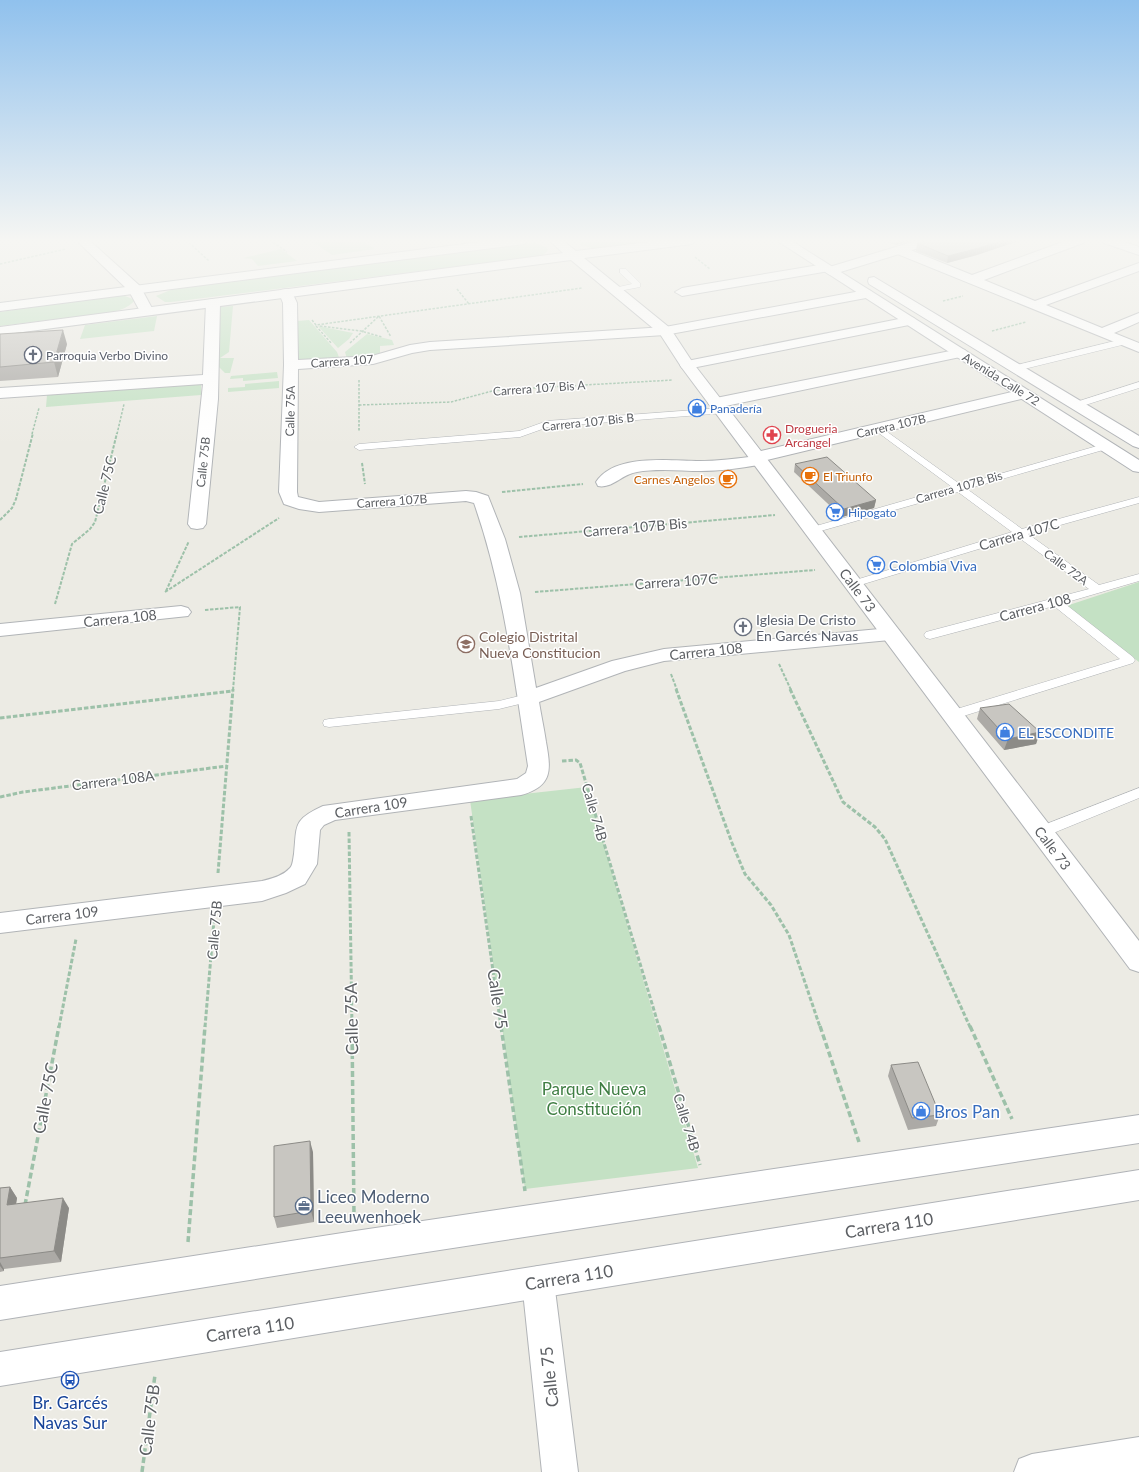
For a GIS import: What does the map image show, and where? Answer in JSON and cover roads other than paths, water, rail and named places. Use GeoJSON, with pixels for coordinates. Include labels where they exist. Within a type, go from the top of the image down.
{"type":"FeatureCollection","features":[{"type":"Feature","properties":{"kind":"street"},"geometry":{"type":"LineString","coordinates":[[0,331],[171,309]]}},
{"type":"Feature","properties":{"kind":"street","name":"Calle 75B"},"geometry":{"type":"LineString","coordinates":[[197,524],[210,399],[213,309]]}},
{"type":"Feature","properties":{"kind":"street","name":"Calle 75A"},"geometry":{"type":"LineString","coordinates":[[290,309],[291,365],[288,492],[290,500],[300,504],[319,507]]}},
{"type":"Feature","properties":{"kind":"street","name":"Calle 73"},"geometry":{"type":"LineString","coordinates":[[643,309],[665,331],[692,372],[1139,961]]}},
{"type":"Feature","properties":{"kind":"street","name":"Carrera 107"},"geometry":{"type":"LineString","coordinates":[[291,365],[341,357],[378,359],[410,349],[430,346],[665,331],[786,309]]}},
{"type":"Feature","properties":{"kind":"street","name":"Avenida Calle 72"},"geometry":{"type":"LineString","coordinates":[[889,309],[1139,467]]}},
{"type":"Feature","properties":{"kind":"street","name":"Avenida Calle 72"},"geometry":{"type":"LineString","coordinates":[[912,309],[1016,368],[1139,443]]}},
{"type":"Feature","properties":{"kind":"street"},"geometry":{"type":"LineString","coordinates":[[1044,309],[1139,348]]}},
{"type":"Feature","properties":{"kind":"street"},"geometry":{"type":"LineString","coordinates":[[1101,333],[1139,317]]}},
{"type":"Feature","properties":{"kind":"street"},"geometry":{"type":"LineString","coordinates":[[692,372],[909,321]]}},
{"type":"Feature","properties":{"kind":"street","name":"Carrera 107 Bis B"},"geometry":{"type":"LineString","coordinates":[[719,407],[960,353]]}},
{"type":"Feature","properties":{"kind":"street"},"geometry":{"type":"LineString","coordinates":[[0,393],[210,379]]}},
{"type":"Feature","properties":{"kind":"street","name":"Carrera 107B"},"geometry":{"type":"LineString","coordinates":[[604,482],[610,474],[642,466],[731,464],[1024,394]]}},
{"type":"Feature","properties":{"kind":"street","name":"Carrera 107B"},"geometry":{"type":"LineString","coordinates":[[319,507],[466,496],[476,497],[482,500],[496,539],[510,593],[528,698]]}},
{"type":"Feature","properties":{"kind":"street","name":"Carrera 108"},"geometry":{"type":"LineString","coordinates":[[0,630],[181,612]]}},
{"type":"Feature","properties":{"kind":"street","name":"Carrera 108"},"geometry":{"type":"LineString","coordinates":[[528,698],[619,666],[664,655],[890,634]]}},
{"type":"Feature","properties":{"kind":"street","name":"Carrera 109"},"geometry":{"type":"LineString","coordinates":[[0,922],[216,897],[262,890],[288,883],[299,876],[304,866],[308,827],[316,819],[331,812],[521,787],[533,782],[538,775],[539,766],[528,698]]}},
{"type":"Feature","properties":{"kind":"street"},"geometry":{"type":"LineString","coordinates":[[0,1303],[362,1246],[1139,1129]]}},
{"type":"Feature","properties":{"kind":"street","name":"Carrera 110"},"geometry":{"type":"LineString","coordinates":[[0,1369],[1139,1185]]}},
{"type":"Feature","properties":{"kind":"street","name":"Calle 75"},"geometry":{"type":"LineString","coordinates":[[538,1282],[560,1472]]}},
{"type":"Feature","properties":{"kind":"street"},"geometry":{"type":"LineString","coordinates":[[1032,1472],[1139,1455]]}},
{"type":"Feature","properties":{"kind":"lane"},"geometry":{"type":"LineString","coordinates":[[1016,368],[1123,342]]}},
{"type":"Feature","properties":{"kind":"lane"},"geometry":{"type":"LineString","coordinates":[[1076,405],[1139,385]]}},
{"type":"Feature","properties":{"kind":"lane","name":"Carrera 107 Bis B"},"geometry":{"type":"LineString","coordinates":[[359,447],[520,434],[547,424],[719,407]]}},
{"type":"Feature","properties":{"kind":"lane","name":"Calle 72A"},"geometry":{"type":"LineString","coordinates":[[880,429],[957,488],[1098,590]]}},
{"type":"Feature","properties":{"kind":"lane","name":"Carrera 107B Bis"},"geometry":{"type":"LineString","coordinates":[[813,530],[1107,446]]}},
{"type":"Feature","properties":{"kind":"lane","name":"Carrera 107C"},"geometry":{"type":"LineString","coordinates":[[853,584],[1019,533],[1139,500]]}},
{"type":"Feature","properties":{"kind":"lane","name":"Carrera 108"},"geometry":{"type":"LineString","coordinates":[[930,635],[1056,602],[1139,577]]}},
{"type":"Feature","properties":{"kind":"lane"},"geometry":{"type":"LineString","coordinates":[[952,715],[1129,660],[1056,602]]}},
{"type":"Feature","properties":{"kind":"lane"},"geometry":{"type":"LineString","coordinates":[[329,723],[499,705],[528,698]]}},
{"type":"Feature","properties":{"kind":"lane"},"geometry":{"type":"LineString","coordinates":[[1041,832],[1139,793]]}},
{"type":"Feature","properties":{"kind":"place","name":"Parroquia Verbo Divino"},"geometry":{"type":"Point","coordinates":[33,355]}},
{"type":"Feature","properties":{"kind":"place","name":"Panadería"},"geometry":{"type":"Point","coordinates":[697,408]}},
{"type":"Feature","properties":{"kind":"place","name":"Drogueria Arcangel"},"geometry":{"type":"Point","coordinates":[772,435]}},
{"type":"Feature","properties":{"kind":"place","name":"El Triunfo"},"geometry":{"type":"Point","coordinates":[810,476]}},
{"type":"Feature","properties":{"kind":"place","name":"Carnes Angelos"},"geometry":{"type":"Point","coordinates":[728,479]}},
{"type":"Feature","properties":{"kind":"place","name":"Hipogato"},"geometry":{"type":"Point","coordinates":[835,512]}},
{"type":"Feature","properties":{"kind":"place","name":"Colombia Viva"},"geometry":{"type":"Point","coordinates":[876,565]}},
{"type":"Feature","properties":{"kind":"place","name":"Iglesia De Cristo En Garcés Navas"},"geometry":{"type":"Point","coordinates":[743,627]}},
{"type":"Feature","properties":{"kind":"place","name":"Colegio Distrital Nueva Constitucion"},"geometry":{"type":"Point","coordinates":[466,644]}},
{"type":"Feature","properties":{"kind":"place","name":"EL ESCONDITE"},"geometry":{"type":"Point","coordinates":[1005,732]}},
{"type":"Feature","properties":{"kind":"place","name":"Bros Pan"},"geometry":{"type":"Point","coordinates":[921,1111]}},
{"type":"Feature","properties":{"kind":"place","name":"Liceo Moderno Leeuwenhoek"},"geometry":{"type":"Point","coordinates":[304,1206]}},
{"type":"Feature","properties":{"kind":"place","name":"Br. Garcés Navas Sur"},"geometry":{"type":"Point","coordinates":[70,1380]}},
{"type":"Feature","properties":{"kind":"park label","name":"Parque Nueva Constitución"},"geometry":{"type":"Point","coordinates":[594,1098]}}]}
